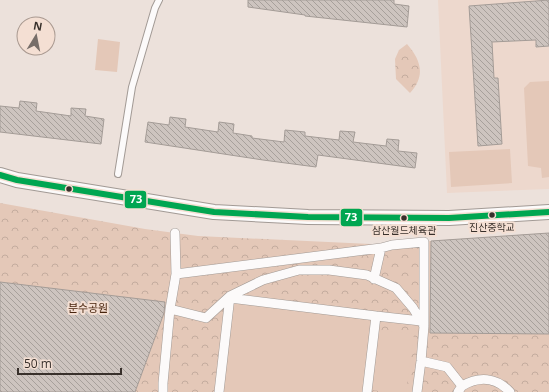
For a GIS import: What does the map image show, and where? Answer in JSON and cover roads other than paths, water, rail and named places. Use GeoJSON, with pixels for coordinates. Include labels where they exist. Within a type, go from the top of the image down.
{"type":"FeatureCollection","features":[{"type":"Feature","properties":{"kind":"street"},"geometry":{"type":"LineString","coordinates":[[0,175],[18,180],[214,212],[308,217],[449,218],[549,212]]}},
{"type":"Feature","properties":{"kind":"street"},"geometry":{"type":"LineString","coordinates":[[162,392],[170,309],[176,274],[175,233]]}},
{"type":"Feature","properties":{"kind":"street"},"geometry":{"type":"LineString","coordinates":[[176,274],[424,242],[421,361],[417,392]]}},
{"type":"Feature","properties":{"kind":"street"},"geometry":{"type":"LineString","coordinates":[[374,279],[381,248]]}},
{"type":"Feature","properties":{"kind":"street"},"geometry":{"type":"LineString","coordinates":[[170,309],[206,318],[230,297],[263,280],[299,270],[329,270],[366,275],[396,288],[413,308],[422,324]]}},
{"type":"Feature","properties":{"kind":"street"},"geometry":{"type":"LineString","coordinates":[[230,297],[376,316],[422,324]]}},
{"type":"Feature","properties":{"kind":"street"},"geometry":{"type":"LineString","coordinates":[[219,392],[230,297]]}},
{"type":"Feature","properties":{"kind":"street"},"geometry":{"type":"LineString","coordinates":[[367,392],[376,316]]}},
{"type":"Feature","properties":{"kind":"street"},"geometry":{"type":"LineString","coordinates":[[421,361],[447,367],[460,389],[468,382],[480,379],[495,381],[510,392]]}},
{"type":"Feature","properties":{"kind":"lane"},"geometry":{"type":"LineString","coordinates":[[118,174],[132,87],[155,8],[159,0]]}},
{"type":"Feature","properties":{"kind":"place","name":"진산중학교"},"geometry":{"type":"Point","coordinates":[492,215]}},
{"type":"Feature","properties":{"kind":"place","name":"삼산월드체육관"},"geometry":{"type":"Point","coordinates":[404,218]}},
{"type":"Feature","properties":{"kind":"park label","name":"분수공원"},"geometry":{"type":"Point","coordinates":[88,307]}}]}
